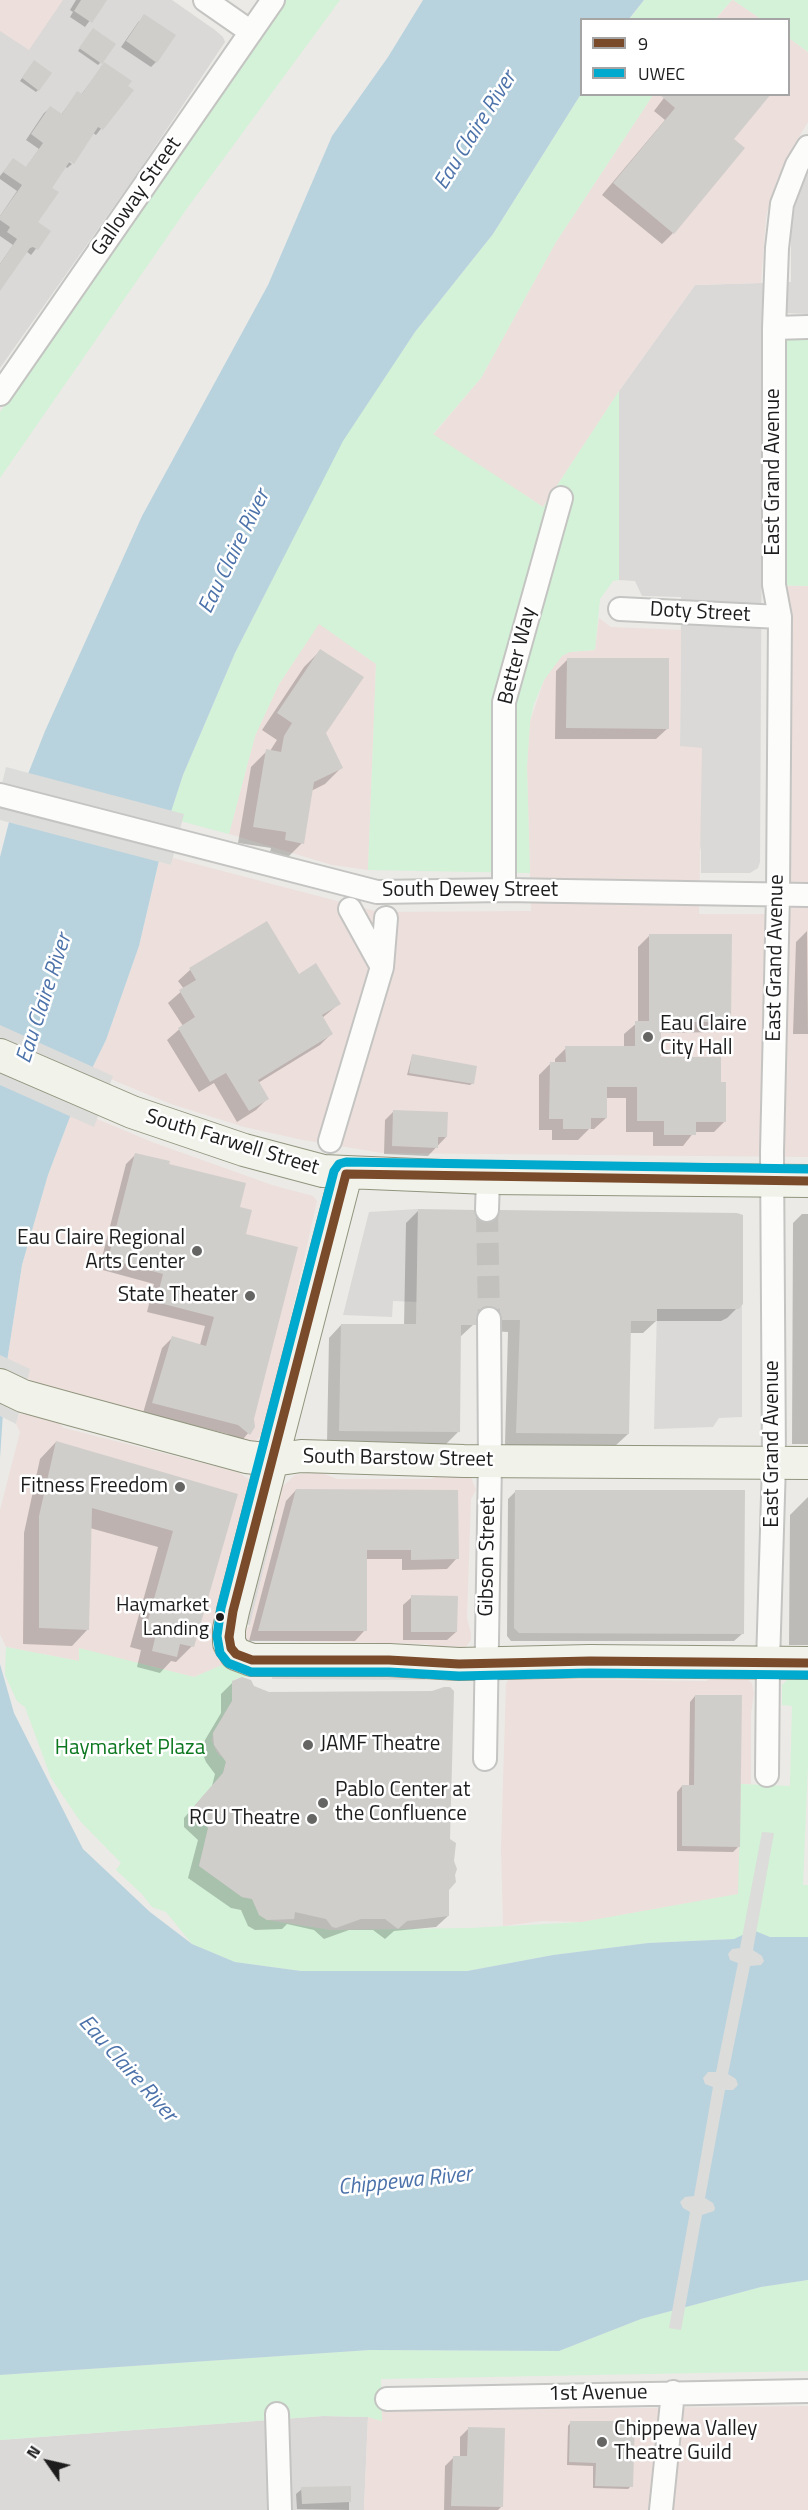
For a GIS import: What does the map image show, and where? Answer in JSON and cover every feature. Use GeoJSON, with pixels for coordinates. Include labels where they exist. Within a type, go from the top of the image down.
{"type":"FeatureCollection","features":[{"type":"Feature","properties":{"kind":"street"},"geometry":{"type":"LineString","coordinates":[[205,0],[251,32]]}},
{"type":"Feature","properties":{"kind":"street","name":"Galloway Street"},"geometry":{"type":"LineString","coordinates":[[0,394],[273,0]]}},
{"type":"Feature","properties":{"kind":"street","name":"East Grand Avenue"},"geometry":{"type":"LineString","coordinates":[[767,1775],[774,1463],[772,1181],[778,895],[780,617],[774,585],[774,328],[777,248],[782,204],[797,165],[808,147]]}},
{"type":"Feature","properties":{"kind":"street"},"geometry":{"type":"LineString","coordinates":[[774,328],[808,327]]}},
{"type":"Feature","properties":{"kind":"street","name":"Better Way"},"geometry":{"type":"LineString","coordinates":[[504,890],[504,702],[561,498]]}},
{"type":"Feature","properties":{"kind":"street","name":"Doty Street"},"geometry":{"type":"LineString","coordinates":[[620,609],[780,617]]}},
{"type":"Feature","properties":{"kind":"street","name":"South Dewey Street"},"geometry":{"type":"LineString","coordinates":[[0,795],[377,892],[504,890],[808,895]]}},
{"type":"Feature","properties":{"kind":"street"},"geometry":{"type":"LineString","coordinates":[[350,909],[382,967]]}},
{"type":"Feature","properties":{"kind":"street"},"geometry":{"type":"LineString","coordinates":[[330,1141],[382,967],[386,918]]}},
{"type":"Feature","properties":{"kind":"street","name":"South Farwell Street"},"geometry":{"type":"LineString","coordinates":[[13,1061],[132,1113],[244,1150],[323,1172],[488,1178],[808,1181]]}},
{"type":"Feature","properties":{"kind":"street"},"geometry":{"type":"LineString","coordinates":[[346,1174],[231,1620],[229,1637],[231,1648],[236,1654],[252,1660],[808,1663]]}},
{"type":"Feature","properties":{"kind":"street"},"geometry":{"type":"LineString","coordinates":[[488,1178],[488,1210]]}},
{"type":"Feature","properties":{"kind":"street","name":"Gibson Street"},"geometry":{"type":"LineString","coordinates":[[485,1759],[490,1461],[489,1319]]}},
{"type":"Feature","properties":{"kind":"street","name":"South Barstow Street"},"geometry":{"type":"LineString","coordinates":[[12,1390],[247,1457],[273,1460],[301,1456],[490,1461],[808,1463]]}},
{"type":"Feature","properties":{"kind":"street","name":"1st Avenue"},"geometry":{"type":"LineString","coordinates":[[387,2400],[673,2392],[808,2391]]}},
{"type":"Feature","properties":{"kind":"street"},"geometry":{"type":"LineString","coordinates":[[661,2510],[673,2392]]}},
{"type":"Feature","properties":{"kind":"street"},"geometry":{"type":"LineString","coordinates":[[277,2414],[280,2510]]}},
{"type":"Feature","properties":{"kind":"shaded area"},"geometry":{"type":"Polygon","coordinates":[[[0,0],[172,0],[215,30],[225,42],[136,175],[0,368],[0,0]]]}},
{"type":"Feature","properties":{"kind":"shaded area"},"geometry":{"type":"Polygon","coordinates":[[[0,0],[63,0],[29,50],[0,31],[0,0]]]}},
{"type":"Feature","properties":{"kind":"shaded area"},"geometry":{"type":"Polygon","coordinates":[[[733,0],[760,18],[717,18],[733,0]]]}},
{"type":"Feature","properties":{"kind":"shaded area"},"geometry":{"type":"Polygon","coordinates":[[[790,39],[808,52],[808,122],[792,148],[776,182],[766,217],[761,283],[695,285],[619,391],[543,507],[433,435],[481,378],[556,242],[652,96],[790,96],[790,39]]]}},
{"type":"Feature","properties":{"kind":"shaded area"},"geometry":{"type":"Polygon","coordinates":[[[808,166],[808,314],[763,312],[760,862],[758,868],[750,873],[701,873],[701,851],[680,746],[681,597],[642,596],[635,581],[619,580],[619,391],[695,285],[791,282],[791,226],[798,191],[808,166]]]}},
{"type":"Feature","properties":{"kind":"shaded area"},"geometry":{"type":"Polygon","coordinates":[[[787,586],[808,586],[808,1157],[382,1153],[303,1140],[244,1127],[171,1104],[91,1071],[106,1040],[139,946],[159,862],[171,865],[173,858],[379,912],[531,911],[527,767],[530,722],[544,680],[562,656],[570,652],[595,650],[599,618],[611,627],[681,630],[680,746],[702,748],[699,914],[791,914],[792,622],[787,586]]]}},
{"type":"Feature","properties":{"kind":"shaded area"},"geometry":{"type":"Polygon","coordinates":[[[319,623],[376,664],[368,870],[332,865],[229,834],[255,736],[279,684],[319,623]]]}},
{"type":"Feature","properties":{"kind":"shaded area"},"geometry":{"type":"Polygon","coordinates":[[[73,1109],[152,1142],[272,1185],[313,1196],[317,1201],[267,1423],[256,1441],[251,1443],[209,1429],[41,1391],[35,1382],[6,1368],[22,1265],[48,1175],[73,1109]]]}},
{"type":"Feature","properties":{"kind":"shaded area"},"geometry":{"type":"Polygon","coordinates":[[[418,1209],[417,1302],[393,1301],[392,1317],[343,1315],[369,1212],[418,1209]]]}},
{"type":"Feature","properties":{"kind":"shaded area"},"geometry":{"type":"Polygon","coordinates":[[[742,1306],[742,1417],[719,1418],[713,1427],[654,1429],[657,1309],[735,1309],[742,1306]]]}},
{"type":"Feature","properties":{"kind":"shaded area"},"geometry":{"type":"Polygon","coordinates":[[[19,1414],[42,1416],[57,1421],[64,1428],[238,1472],[248,1479],[251,1485],[245,1513],[238,1521],[212,1627],[215,1645],[227,1663],[194,1677],[80,1649],[79,1661],[6,1647],[0,1634],[0,1510],[20,1432],[16,1424],[19,1414]]]}},
{"type":"Feature","properties":{"kind":"shaded area"},"geometry":{"type":"Polygon","coordinates":[[[317,1471],[337,1479],[431,1479],[443,1473],[471,1477],[476,1490],[471,1499],[467,1618],[471,1640],[465,1648],[460,1651],[432,1647],[427,1644],[246,1640],[244,1632],[250,1625],[276,1519],[274,1508],[278,1491],[295,1475],[317,1471]]]}},
{"type":"Feature","properties":{"kind":"shaded area"},"geometry":{"type":"Polygon","coordinates":[[[268,1517],[276,1519],[250,1625],[241,1623],[268,1517]]]}},
{"type":"Feature","properties":{"kind":"shaded area"},"geometry":{"type":"Polygon","coordinates":[[[272,1671],[425,1671],[425,1680],[272,1679],[272,1671]]]}},
{"type":"Feature","properties":{"kind":"shaded area"},"geometry":{"type":"Polygon","coordinates":[[[531,1674],[541,1679],[706,1681],[719,1674],[741,1675],[752,1683],[754,1693],[751,1714],[751,1784],[742,1784],[739,1894],[582,1922],[542,1921],[503,1926],[501,1848],[506,1684],[509,1678],[531,1674]]]}},
{"type":"Feature","properties":{"kind":"shaded area"},"geometry":{"type":"Polygon","coordinates":[[[808,2406],[808,2510],[364,2510],[368,2417],[382,2421],[381,2411],[808,2406]]]}},
{"type":"Feature","properties":{"kind":"shaded area"},"geometry":{"type":"Polygon","coordinates":[[[323,2416],[368,2417],[364,2510],[0,2510],[0,2440],[323,2416]]]}},
{"type":"Feature","properties":{"kind":"green space"},"geometry":{"type":"Polygon","coordinates":[[[286,0],[340,0],[188,207],[0,478],[0,412],[59,331],[286,0]]]}},
{"type":"Feature","properties":{"kind":"green space"},"geometry":{"type":"Polygon","coordinates":[[[644,0],[732,0],[716,18],[630,18],[644,0]]]}},
{"type":"Feature","properties":{"kind":"green space"},"geometry":{"type":"Polygon","coordinates":[[[733,0],[808,0],[808,52],[790,39],[790,18],[760,18],[733,0]]]}},
{"type":"Feature","properties":{"kind":"green space"},"geometry":{"type":"Polygon","coordinates":[[[580,96],[652,96],[556,242],[481,378],[433,434],[543,507],[619,391],[619,580],[613,581],[600,599],[595,650],[570,652],[562,656],[544,680],[534,704],[530,722],[527,767],[530,873],[368,870],[376,664],[319,624],[279,684],[255,736],[229,834],[169,818],[183,775],[235,653],[342,441],[415,332],[493,234],[580,96]]]}},
{"type":"Feature","properties":{"kind":"green space"},"geometry":{"type":"Polygon","coordinates":[[[808,327],[808,586],[774,585],[774,328],[808,327]]]}},
{"type":"Feature","properties":{"kind":"green space","name":"Haymarket Plaza"},"geometry":{"type":"Polygon","coordinates":[[[6,1647],[79,1661],[79,1648],[194,1677],[227,1663],[247,1674],[246,1677],[237,1678],[232,1682],[232,1701],[213,1733],[212,1740],[216,1751],[220,1756],[227,1758],[223,1773],[195,1805],[197,1819],[209,1826],[199,1866],[242,1897],[256,1900],[259,1915],[267,1920],[331,1930],[470,1928],[582,1922],[738,1894],[741,1784],[790,1786],[792,1706],[782,1705],[782,1685],[789,1678],[808,1676],[808,1763],[803,1885],[808,1885],[808,1937],[770,1937],[753,1930],[735,1939],[648,1943],[553,1955],[467,1971],[301,1971],[235,1962],[192,1944],[166,1912],[152,1907],[142,1894],[116,1870],[121,1863],[80,1821],[51,1778],[25,1707],[17,1701],[5,1675],[6,1647]]]}},
{"type":"Feature","properties":{"kind":"green space"},"geometry":{"type":"Polygon","coordinates":[[[808,2280],[808,2371],[381,2379],[382,2421],[368,2417],[323,2416],[0,2440],[0,2375],[370,2350],[559,2351],[641,2319],[761,2287],[808,2280]]]}},
{"type":"Feature","properties":{"kind":"water","name":"Eau Claire River"},"geometry":{"type":"Polygon","coordinates":[[[423,0],[644,0],[630,18],[580,18],[580,96],[493,234],[415,332],[343,441],[235,653],[183,775],[169,818],[139,946],[106,1040],[76,1101],[48,1175],[22,1265],[6,1368],[0,1458],[0,857],[9,822],[45,731],[142,516],[268,285],[332,136],[388,57],[423,0]]]}},
{"type":"Feature","properties":{"kind":"water"},"geometry":{"type":"Polygon","coordinates":[[[0,1664],[14,1713],[83,1849],[150,1912],[192,1944],[235,1962],[301,1971],[467,1971],[553,1955],[648,1943],[734,1939],[753,1930],[770,1937],[808,1937],[808,2280],[761,2287],[641,2319],[559,2351],[370,2350],[0,2375],[0,1664]]]}},
{"type":"Feature","properties":{"kind":"pier"},"geometry":{"type":"Polygon","coordinates":[[[6,767],[184,814],[171,865],[0,820],[0,792],[6,767]]]}},
{"type":"Feature","properties":{"kind":"pier"},"geometry":{"type":"Polygon","coordinates":[[[0,1025],[113,1076],[94,1127],[0,1085],[0,1025]]]}},
{"type":"Feature","properties":{"kind":"pier"},"geometry":{"type":"Polygon","coordinates":[[[0,1355],[30,1369],[16,1424],[0,1416],[0,1355]]]}},
{"type":"Feature","properties":{"kind":"pier"},"geometry":{"type":"Polygon","coordinates":[[[762,1832],[774,1833],[753,1950],[762,1956],[764,1961],[761,1965],[750,1966],[728,2074],[736,2079],[738,2085],[733,2090],[725,2090],[705,2198],[713,2203],[715,2208],[714,2211],[702,2215],[681,2330],[669,2328],[690,2212],[683,2208],[680,2202],[685,2197],[694,2196],[713,2087],[705,2084],[703,2078],[708,2072],[716,2072],[738,1963],[730,1960],[728,1954],[732,1949],[740,1948],[762,1832]]]}},
{"type":"Feature","properties":{"kind":"building"},"geometry":{"type":"Polygon","coordinates":[[[81,0],[107,0],[92,23],[74,11],[81,0]]]}},
{"type":"Feature","properties":{"kind":"building"},"geometry":{"type":"Polygon","coordinates":[[[144,14],[176,35],[157,63],[126,41],[144,14]]]}},
{"type":"Feature","properties":{"kind":"building"},"geometry":{"type":"Polygon","coordinates":[[[93,28],[116,44],[102,64],[79,48],[93,28]]]}},
{"type":"Feature","properties":{"kind":"building"},"geometry":{"type":"Polygon","coordinates":[[[34,60],[52,73],[39,91],[22,78],[34,60]]]}},
{"type":"Feature","properties":{"kind":"building"},"geometry":{"type":"Polygon","coordinates":[[[104,62],[132,81],[128,86],[134,90],[103,130],[98,127],[74,164],[70,161],[52,188],[59,192],[38,222],[51,231],[38,250],[30,248],[0,291],[0,264],[17,239],[7,232],[10,227],[0,220],[0,216],[22,185],[3,172],[13,158],[26,167],[43,143],[31,134],[50,106],[62,114],[77,91],[82,94],[104,62]]]}},
{"type":"Feature","properties":{"kind":"building"},"geometry":{"type":"Polygon","coordinates":[[[661,96],[769,96],[734,139],[745,148],[674,234],[613,183],[675,108],[661,96]]]}},
{"type":"Feature","properties":{"kind":"building"},"geometry":{"type":"Polygon","coordinates":[[[320,649],[364,677],[326,733],[343,768],[314,782],[304,844],[285,840],[286,832],[253,827],[266,749],[281,752],[284,736],[292,723],[277,713],[320,649]]]}},
{"type":"Feature","properties":{"kind":"building"},"geometry":{"type":"Polygon","coordinates":[[[567,658],[669,658],[669,729],[566,728],[567,658]]]}},
{"type":"Feature","properties":{"kind":"building"},"geometry":{"type":"Polygon","coordinates":[[[267,921],[299,974],[316,963],[341,1004],[322,1015],[333,1034],[258,1080],[269,1099],[249,1111],[226,1073],[210,1082],[178,1028],[195,1017],[179,990],[196,980],[189,968],[267,921]]]}},
{"type":"Feature","properties":{"kind":"building","name":"Eau Claire City Hall"},"geometry":{"type":"Polygon","coordinates":[[[649,934],[732,934],[731,1022],[661,1022],[661,1057],[721,1057],[721,1082],[726,1082],[726,1122],[696,1122],[696,1135],[664,1135],[664,1121],[637,1121],[637,1087],[607,1087],[607,1118],[591,1118],[591,1129],[563,1129],[563,1119],[549,1119],[550,1062],[566,1062],[565,1046],[635,1046],[635,1021],[649,1021],[649,934]]]}},
{"type":"Feature","properties":{"kind":"building"},"geometry":{"type":"Polygon","coordinates":[[[412,1054],[477,1066],[474,1084],[409,1073],[412,1054]]]}},
{"type":"Feature","properties":{"kind":"building"},"geometry":{"type":"Polygon","coordinates":[[[393,1110],[448,1112],[447,1137],[438,1137],[438,1148],[392,1146],[393,1110]]]}},
{"type":"Feature","properties":{"kind":"building"},"geometry":{"type":"Polygon","coordinates":[[[135,1153],[246,1183],[240,1207],[252,1210],[246,1234],[298,1247],[254,1419],[255,1427],[250,1435],[238,1425],[152,1403],[172,1336],[206,1346],[214,1317],[156,1302],[163,1274],[108,1259],[135,1153]]]}},
{"type":"Feature","properties":{"kind":"building"},"geometry":{"type":"Polygon","coordinates":[[[418,1209],[474,1210],[479,1221],[487,1223],[498,1218],[500,1210],[737,1213],[743,1215],[743,1304],[739,1309],[657,1309],[657,1321],[631,1321],[629,1434],[516,1433],[520,1320],[502,1320],[500,1312],[489,1306],[483,1307],[478,1312],[476,1325],[461,1325],[460,1432],[339,1431],[341,1324],[416,1324],[418,1209]]]}},
{"type":"Feature","properties":{"kind":"building","name":"Haymarket Landing"},"geometry":{"type":"Polygon","coordinates":[[[56,1441],[238,1494],[194,1647],[180,1644],[177,1657],[152,1651],[156,1634],[145,1631],[173,1531],[92,1508],[89,1630],[39,1628],[39,1516],[56,1441]]]}},
{"type":"Feature","properties":{"kind":"building"},"geometry":{"type":"Polygon","coordinates":[[[296,1489],[458,1490],[459,1559],[411,1560],[411,1550],[367,1550],[367,1631],[258,1631],[296,1489]]]}},
{"type":"Feature","properties":{"kind":"building"},"geometry":{"type":"Polygon","coordinates":[[[515,1490],[745,1490],[744,1634],[519,1633],[514,1628],[515,1490]]]}},
{"type":"Feature","properties":{"kind":"building"},"geometry":{"type":"Polygon","coordinates":[[[411,1595],[458,1596],[457,1632],[411,1632],[411,1595]]]}},
{"type":"Feature","properties":{"kind":"building","name":"Pablo Center at the Confluence"},"geometry":{"type":"Polygon","coordinates":[[[242,1677],[251,1680],[254,1686],[269,1692],[432,1691],[444,1687],[450,1687],[454,1691],[450,1839],[456,1843],[454,1861],[457,1869],[456,1882],[449,1890],[449,1916],[407,1921],[398,1929],[385,1919],[361,1919],[336,1928],[332,1927],[326,1919],[295,1912],[294,1919],[267,1920],[259,1915],[252,1899],[242,1897],[199,1866],[208,1828],[195,1815],[195,1805],[223,1773],[226,1762],[214,1745],[213,1733],[232,1701],[232,1681],[242,1677]]]}},
{"type":"Feature","properties":{"kind":"building"},"geometry":{"type":"Polygon","coordinates":[[[695,1695],[742,1695],[740,1847],[682,1846],[682,1785],[694,1785],[695,1695]]]}},
{"type":"Feature","properties":{"kind":"building","name":"Chippewa Valley Theatre Guild"},"geometry":{"type":"Polygon","coordinates":[[[570,2421],[635,2421],[633,2487],[595,2486],[596,2463],[569,2462],[570,2421]]]}},
{"type":"Feature","properties":{"kind":"building"},"geometry":{"type":"Polygon","coordinates":[[[468,2427],[505,2428],[503,2507],[451,2506],[453,2456],[467,2456],[468,2427]]]}},
{"type":"Feature","properties":{"kind":"building"},"geometry":{"type":"Polygon","coordinates":[[[351,2486],[351,2502],[302,2504],[301,2487],[351,2486]]]}},
{"type":"Feature","properties":{"kind":"tunnel"},"geometry":{"type":"LineString","coordinates":[[487,1210],[489,1319]]}},
{"type":"Feature","properties":{"kind":"transit line","name":"UWEC"},"geometry":{"type":"LineString","coordinates":[[808,1169],[346,1162],[339,1164],[334,1171],[221,1608],[217,1636],[220,1653],[228,1663],[251,1672],[389,1672],[459,1676],[590,1673],[808,1675]]}},
{"type":"Feature","properties":{"kind":"transit line","name":"9"},"geometry":{"type":"LineString","coordinates":[[808,1181],[346,1174],[233,1611],[229,1637],[231,1648],[236,1654],[252,1660],[389,1660],[459,1664],[590,1661],[808,1663]]}},
{"type":"Feature","properties":{"kind":"place","name":"Eau Claire City Hall"},"geometry":{"type":"Point","coordinates":[648,1037]}},
{"type":"Feature","properties":{"kind":"place","name":"Eau Claire Regional Arts Center"},"geometry":{"type":"Point","coordinates":[197,1251]}},
{"type":"Feature","properties":{"kind":"place","name":"State Theater"},"geometry":{"type":"Point","coordinates":[250,1296]}},
{"type":"Feature","properties":{"kind":"place","name":"Fitness Freedom"},"geometry":{"type":"Point","coordinates":[180,1487]}},
{"type":"Feature","properties":{"kind":"place","name":"Haymarket Landing"},"geometry":{"type":"Point","coordinates":[220,1617]}},
{"type":"Feature","properties":{"kind":"place","name":"JAMF Theatre"},"geometry":{"type":"Point","coordinates":[308,1745]}},
{"type":"Feature","properties":{"kind":"place","name":"Pablo Center at the Confluence"},"geometry":{"type":"Point","coordinates":[323,1803]}},
{"type":"Feature","properties":{"kind":"place","name":"RCU Theatre"},"geometry":{"type":"Point","coordinates":[312,1819]}},
{"type":"Feature","properties":{"kind":"place","name":"Chippewa Valley Theatre Guild"},"geometry":{"type":"Point","coordinates":[602,2442]}},
{"type":"Feature","properties":{"kind":"water label","name":"Chippewa River"},"geometry":{"type":"Point","coordinates":[405,2182]}}]}
